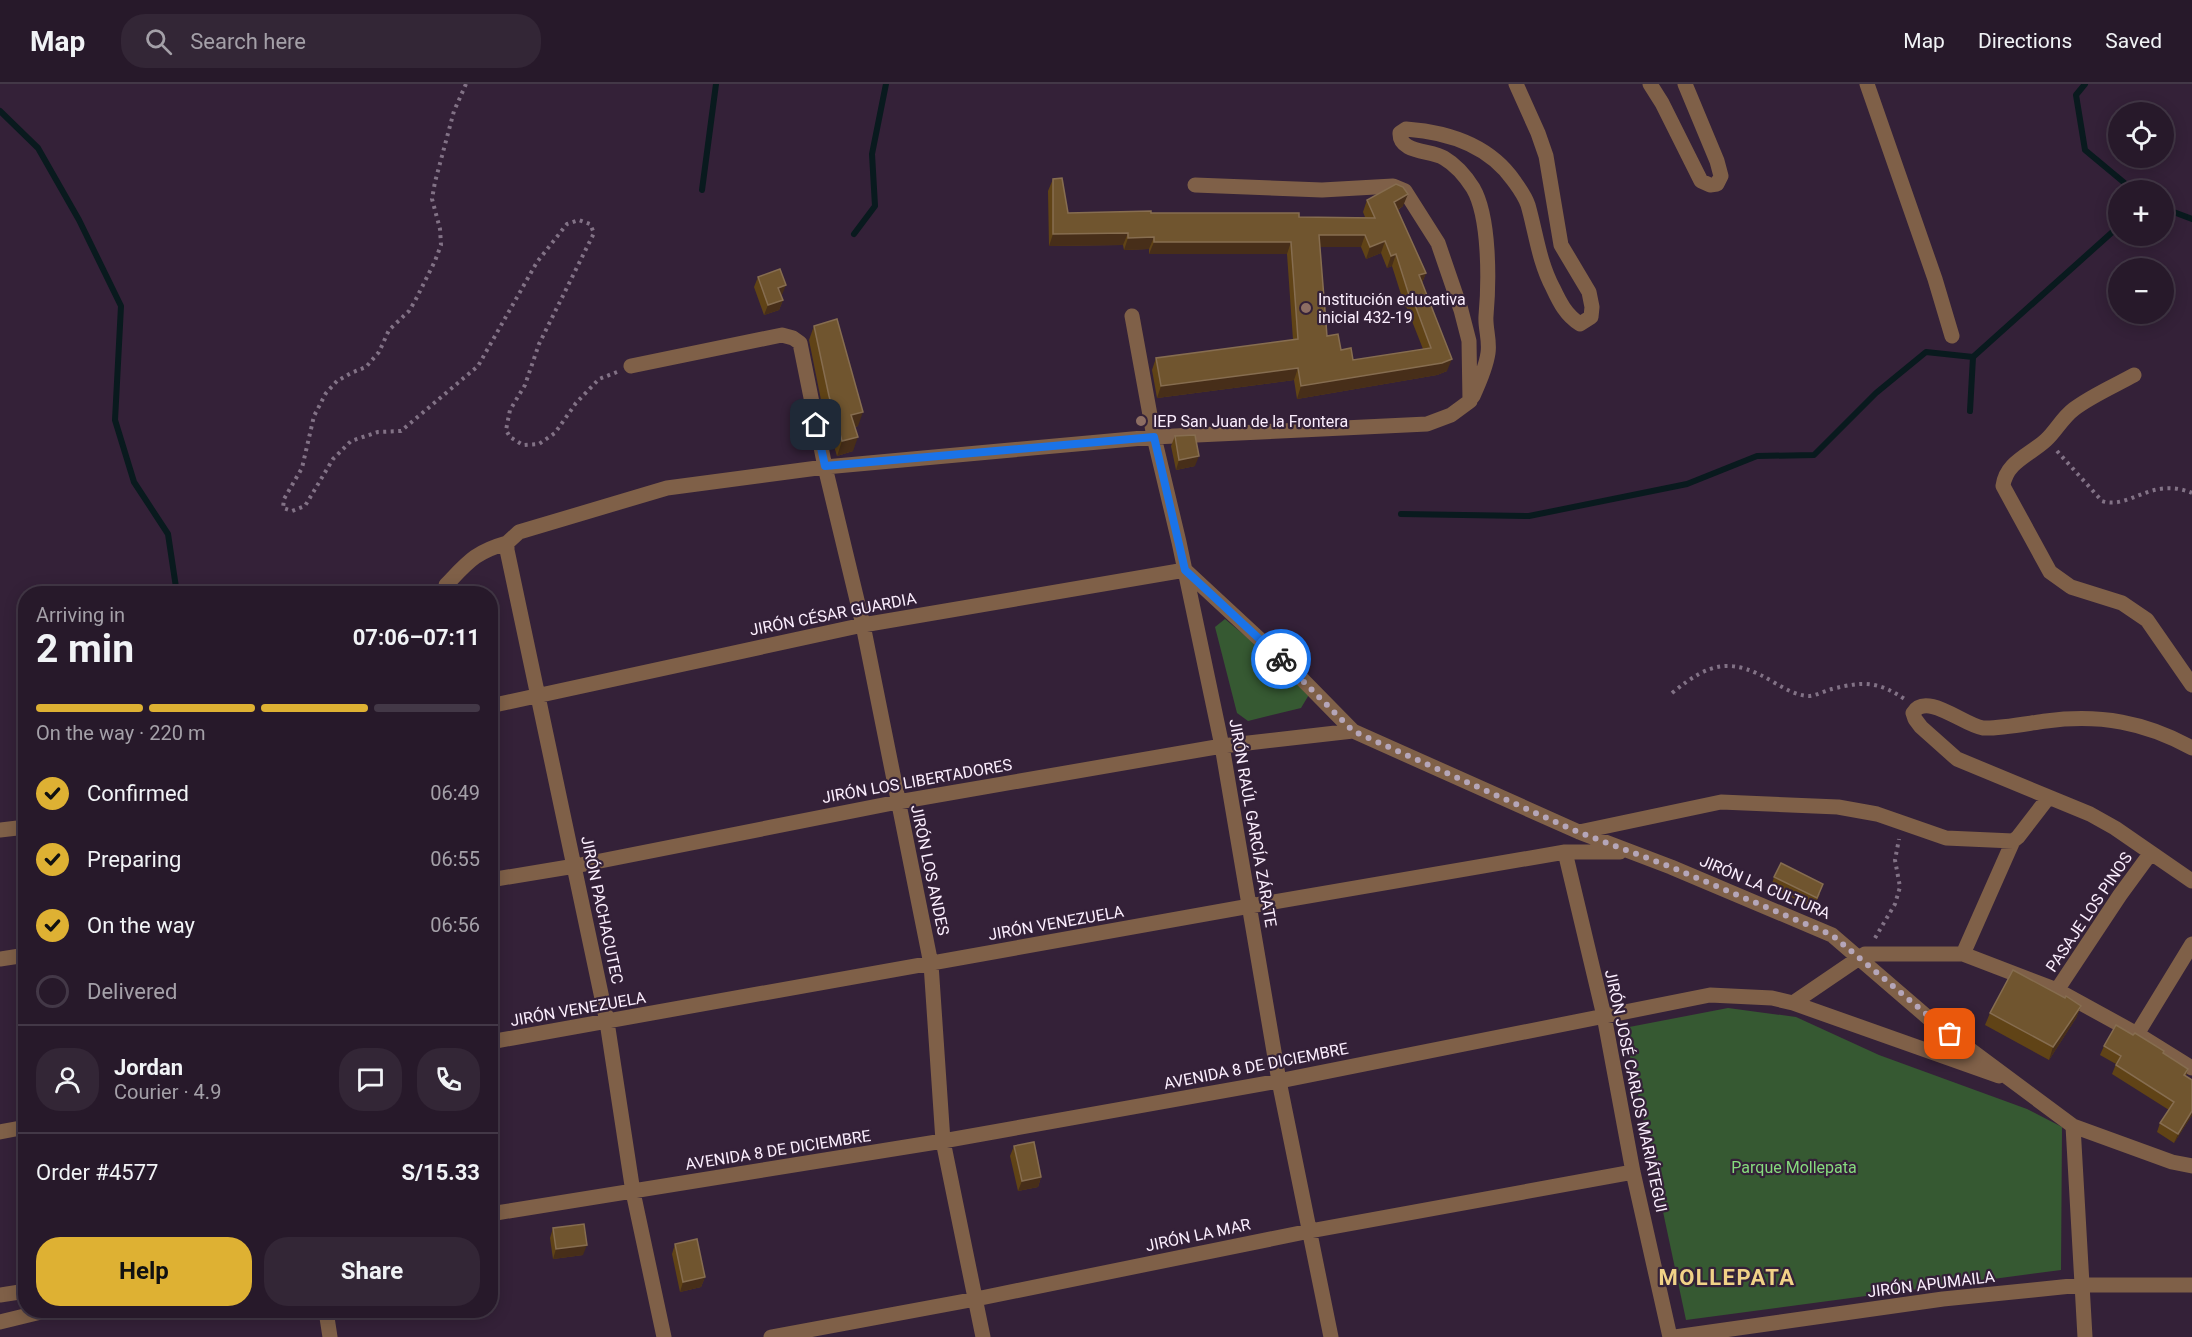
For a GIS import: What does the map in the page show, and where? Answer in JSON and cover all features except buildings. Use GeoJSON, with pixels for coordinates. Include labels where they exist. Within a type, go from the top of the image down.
{"type":"FeatureCollection","features":[{"type":"Feature","properties":{"kind":"street"},"geometry":{"type":"LineString","coordinates":[[446,585],[468,562],[486,549],[507,543],[519,532],[667,488],[825,466],[1154,437],[1427,424],[1451,415],[1470,402],[1480,381],[1488,353],[1487,263],[1483,219],[1478,200],[1461,172],[1445,158],[1404,145],[1400,139],[1402,130],[1430,130],[1454,137],[1481,150],[1504,167],[1527,202],[1537,245],[1548,278],[1566,313],[1580,324],[1591,317],[1589,292],[1570,261],[1559,237],[1551,174],[1546,156],[1516,84]]}},
{"type":"Feature","properties":{"kind":"street"},"geometry":{"type":"LineString","coordinates":[[1650,84],[1701,181],[1710,185],[1717,184],[1721,176],[1717,161],[1685,84]]}},
{"type":"Feature","properties":{"kind":"street"},"geometry":{"type":"LineString","coordinates":[[1867,84],[1935,279],[1952,336]]}},
{"type":"Feature","properties":{"kind":"street"},"geometry":{"type":"LineString","coordinates":[[1196,185],[1322,190],[1394,186],[1405,191],[1438,243],[1461,310],[1470,341],[1470,402]]}},
{"type":"Feature","properties":{"kind":"street","name":"JIRÓN RAÚL GARCÍA ZÁRATE"},"geometry":{"type":"LineString","coordinates":[[1132,316],[1154,437],[1222,746],[1279,1081],[1331,1337]]}},
{"type":"Feature","properties":{"kind":"street","name":"JIRÓN LOS ANDES"},"geometry":{"type":"LineString","coordinates":[[631,366],[782,335],[800,343],[825,466],[862,625],[931,964],[943,1141],[983,1337]]}},
{"type":"Feature","properties":{"kind":"street"},"geometry":{"type":"LineString","coordinates":[[2134,375],[2074,409],[2045,441],[2013,465],[2004,478],[2003,486],[2050,572],[2071,587],[2122,603],[2147,620],[2192,685]]}},
{"type":"Feature","properties":{"kind":"street","name":"JIRÓN PACHACUTEC"},"geometry":{"type":"LineString","coordinates":[[507,543],[607,1023],[633,1192],[664,1337]]}},
{"type":"Feature","properties":{"kind":"street"},"geometry":{"type":"LineString","coordinates":[[1185,570],[1297,674],[1353,731]]}},
{"type":"Feature","properties":{"kind":"street","name":"JIRÓN CÉSAR GUARDIA"},"geometry":{"type":"LineString","coordinates":[[498,704],[862,625],[1185,570]]}},
{"type":"Feature","properties":{"kind":"street"},"geometry":{"type":"LineString","coordinates":[[2192,748],[2149,728],[2124,722],[2085,719],[2052,720],[1982,728],[1937,708],[1922,705],[1913,712],[1921,728],[1957,759],[2090,814],[2115,828],[2192,881]]}},
{"type":"Feature","properties":{"kind":"street","name":"JIRÓN LOS LIBERTADORES"},"geometry":{"type":"LineString","coordinates":[[498,879],[575,866],[897,802],[1222,746],[1353,731]]}},
{"type":"Feature","properties":{"kind":"street","name":"JIRÓN LA CULTURA"},"geometry":{"type":"LineString","coordinates":[[1353,731],[1578,832],[1832,935],[1862,955],[1933,1022],[2073,1126],[2172,1162],[2192,1166]]}},
{"type":"Feature","properties":{"kind":"street"},"geometry":{"type":"LineString","coordinates":[[1963,954],[2013,841],[2048,798]]}},
{"type":"Feature","properties":{"kind":"street"},"geometry":{"type":"LineString","coordinates":[[1578,832],[1721,802],[1838,807],[1877,814],[1946,838],[2013,841]]}},
{"type":"Feature","properties":{"kind":"street"},"geometry":{"type":"LineString","coordinates":[[0,831],[18,828]]}},
{"type":"Feature","properties":{"kind":"street","name":"JIRÓN VENEZUELA"},"geometry":{"type":"LineString","coordinates":[[498,1041],[1565,852],[1629,852]]}},
{"type":"Feature","properties":{"kind":"street","name":"JIRÓN JOSÉ CARLOS MARIÁTEGUI"},"geometry":{"type":"LineString","coordinates":[[1565,852],[1604,1016],[1633,1172],[1670,1337]]}},
{"type":"Feature","properties":{"kind":"street","name":"PASAJE LOS PINOS"},"geometry":{"type":"LineString","coordinates":[[2057,990],[2150,854]]}},
{"type":"Feature","properties":{"kind":"street"},"geometry":{"type":"LineString","coordinates":[[2137,1034],[2192,944]]}},
{"type":"Feature","properties":{"kind":"street"},"geometry":{"type":"LineString","coordinates":[[1793,1003],[1862,955],[1963,954],[2057,990],[2137,1034],[2192,1068]]}},
{"type":"Feature","properties":{"kind":"street"},"geometry":{"type":"LineString","coordinates":[[0,959],[18,957]]}},
{"type":"Feature","properties":{"kind":"street","name":"AVENIDA 8 DE DICIEMBRE"},"geometry":{"type":"LineString","coordinates":[[498,1213],[943,1141],[1279,1081],[1710,995],[1772,998],[1793,1003],[2016,1082]]}},
{"type":"Feature","properties":{"kind":"street"},"geometry":{"type":"LineString","coordinates":[[2073,1126],[2085,1337]]}},
{"type":"Feature","properties":{"kind":"street"},"geometry":{"type":"LineString","coordinates":[[0,1132],[18,1129]]}},
{"type":"Feature","properties":{"kind":"street","name":"JIRÓN LA MAR"},"geometry":{"type":"LineString","coordinates":[[771,1337],[976,1299],[1310,1231],[1633,1172]]}},
{"type":"Feature","properties":{"kind":"street","name":"JIRÓN APUMAILA"},"geometry":{"type":"LineString","coordinates":[[1676,1337],[1943,1299],[2081,1285],[2192,1285]]}},
{"type":"Feature","properties":{"kind":"street"},"geometry":{"type":"LineString","coordinates":[[0,1295],[18,1292]]}},
{"type":"Feature","properties":{"kind":"street"},"geometry":{"type":"LineString","coordinates":[[0,1322],[18,1318]]}},
{"type":"Feature","properties":{"kind":"street"},"geometry":{"type":"LineString","coordinates":[[327,1318],[330,1337]]}},
{"type":"Feature","properties":{"kind":"path"},"geometry":{"type":"LineString","coordinates":[[466,84],[454,111],[432,199],[440,228],[441,245],[435,261],[409,311],[389,330],[379,352],[366,367],[337,381],[326,393],[314,416],[302,468],[284,499],[283,508],[292,511],[305,506],[333,459],[351,441],[378,432],[401,431],[478,366],[537,262],[567,224],[579,220],[590,224],[594,233],[539,344],[525,385],[510,410],[506,430],[510,437],[523,445],[539,444],[555,433],[576,403],[599,379],[631,366]]}},
{"type":"Feature","properties":{"kind":"path"},"geometry":{"type":"LineString","coordinates":[[2045,441],[2064,458],[2102,501],[2109,504],[2152,489],[2180,488],[2192,494]]}},
{"type":"Feature","properties":{"kind":"path"},"geometry":{"type":"LineString","coordinates":[[1672,693],[1695,675],[1727,665],[1745,667],[1797,694],[1811,696],[1834,689],[1874,683],[1916,708]]}},
{"type":"Feature","properties":{"kind":"path"},"geometry":{"type":"LineString","coordinates":[[1862,955],[1895,904],[1900,887],[1894,860],[1903,822]]}},
{"type":"Feature","properties":{"kind":"green space"},"geometry":{"type":"Polygon","coordinates":[[[1225,619],[1304,685],[1310,693],[1301,708],[1248,721],[1237,713],[1215,627],[1225,619]]]}},
{"type":"Feature","properties":{"kind":"green space","name":"Parque Mollepata"},"geometry":{"type":"Polygon","coordinates":[[[1728,1008],[1796,1017],[1879,1055],[2027,1109],[2062,1127],[2061,1270],[1686,1320],[1624,1028],[1728,1008]]]}},
{"type":"Feature","properties":{"kind":"waterway"},"geometry":{"type":"LineString","coordinates":[[702,190],[716,84]]}},
{"type":"Feature","properties":{"kind":"waterway"},"geometry":{"type":"LineString","coordinates":[[854,234],[875,206],[872,154],[886,84]]}},
{"type":"Feature","properties":{"kind":"waterway"},"geometry":{"type":"LineString","coordinates":[[2085,84],[2076,95],[2085,150],[2121,180]]}},
{"type":"Feature","properties":{"kind":"waterway"},"geometry":{"type":"LineString","coordinates":[[0,111],[38,148],[79,220],[121,306],[115,420],[134,482],[168,534],[176,586]]}},
{"type":"Feature","properties":{"kind":"waterway"},"geometry":{"type":"LineString","coordinates":[[2174,212],[2192,219]]}},
{"type":"Feature","properties":{"kind":"waterway"},"geometry":{"type":"LineString","coordinates":[[1401,514],[1529,516],[1687,484],[1757,456],[1814,455],[1876,393],[1926,352],[1973,357],[2108,236]]}},
{"type":"Feature","properties":{"kind":"waterway"},"geometry":{"type":"LineString","coordinates":[[1970,411],[1973,357]]}},
{"type":"Feature","properties":{"kind":"way so far"},"geometry":{"type":"LineString","coordinates":[[1281,659],[1353,731],[1578,832],[1671,867],[1832,935],[1950,1034]]}},
{"type":"Feature","properties":{"kind":"place","name":"Institución educativa inicial 432-19"},"geometry":{"type":"Point","coordinates":[1306,308]}},
{"type":"Feature","properties":{"kind":"place","name":"IEP San Juan de la Frontera"},"geometry":{"type":"Point","coordinates":[1141,421]}},
{"type":"Feature","properties":{"kind":"district","name":"MOLLEPATA"},"geometry":{"type":"Point","coordinates":[1727,1277]}},
{"type":"Feature","properties":{"kind":"route"},"geometry":{"type":"LineString","coordinates":[[816,425],[825,466],[1154,437],[1185,570],[1281,659]]}}]}
